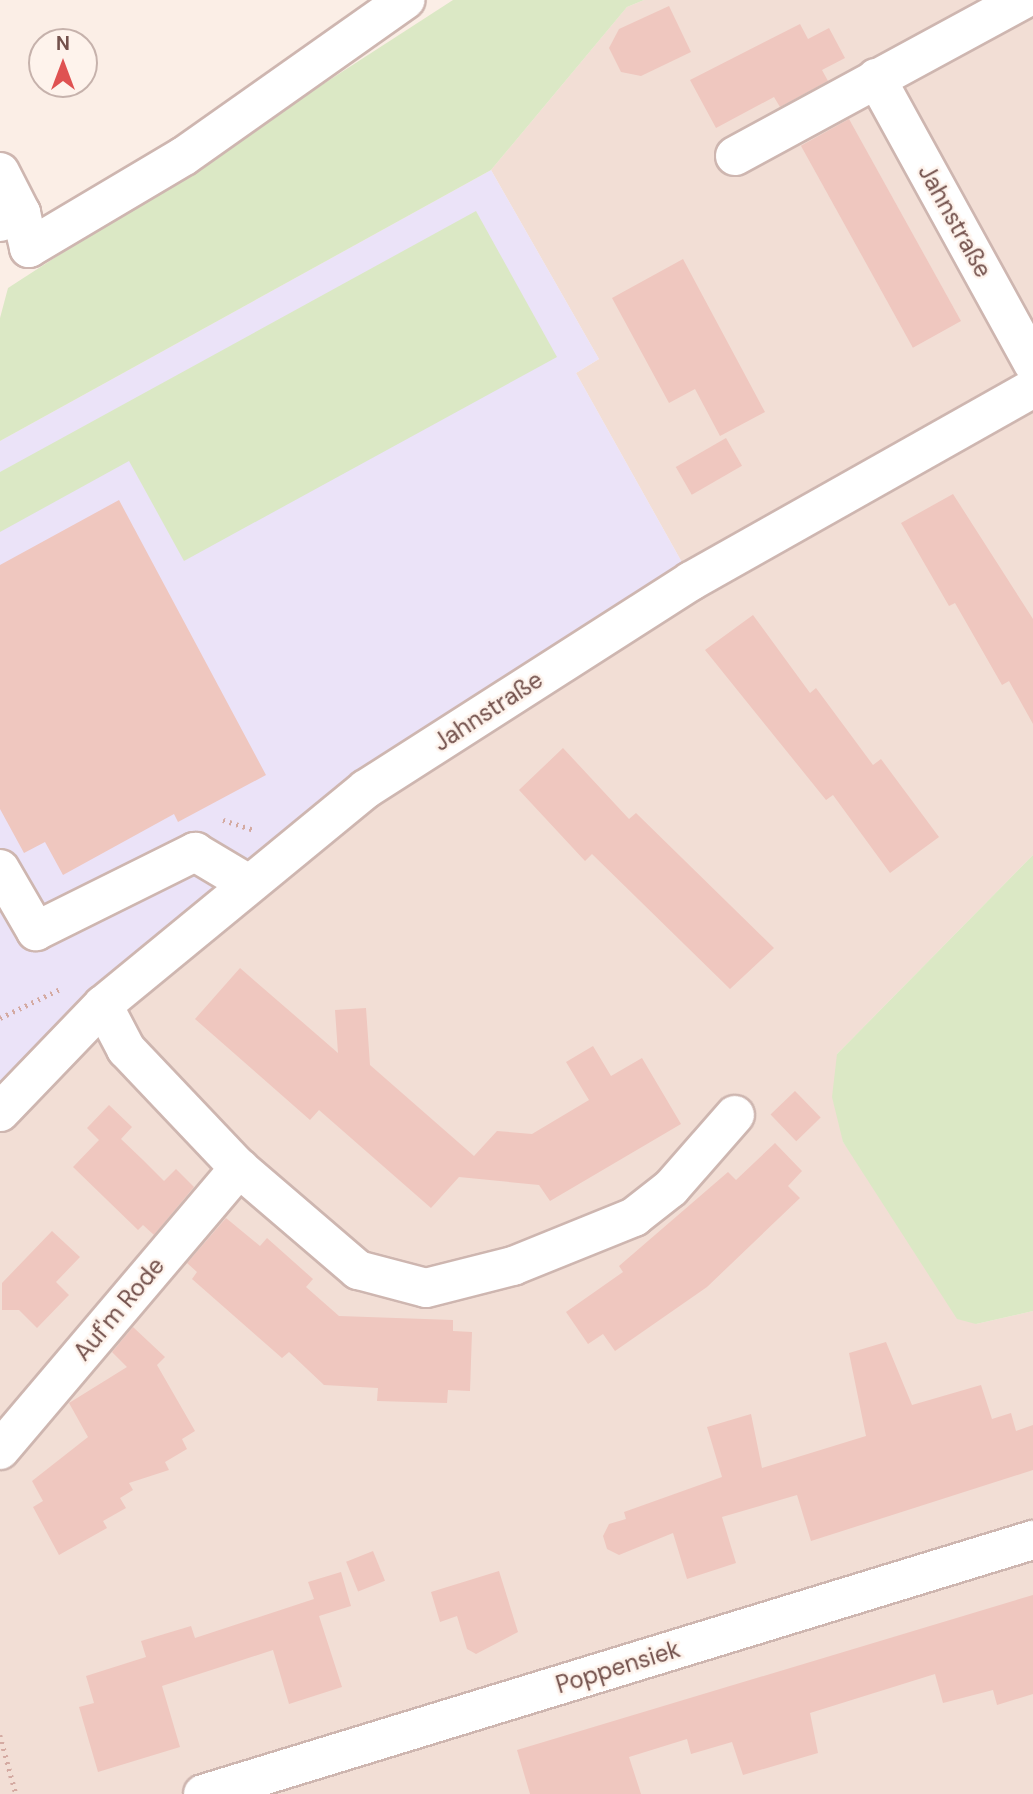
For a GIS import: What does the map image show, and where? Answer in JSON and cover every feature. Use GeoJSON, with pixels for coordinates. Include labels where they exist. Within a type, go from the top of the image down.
{"type":"FeatureCollection","features":[{"type":"Feature","properties":{"kind":"street"},"geometry":{"type":"LineString","coordinates":[[0,172],[10,217],[29,248],[184,156],[405,0]]}},
{"type":"Feature","properties":{"kind":"street"},"geometry":{"type":"LineString","coordinates":[[734,156],[1022,0]]}},
{"type":"Feature","properties":{"kind":"street","name":"Jahnstraße"},"geometry":{"type":"LineString","coordinates":[[876,78],[1033,364]]}},
{"type":"Feature","properties":{"kind":"street","name":"Jahnstraße"},"geometry":{"type":"LineString","coordinates":[[0,1112],[89,993],[247,883],[366,789],[680,589],[1033,387]]}},
{"type":"Feature","properties":{"kind":"street"},"geometry":{"type":"LineString","coordinates":[[0,869],[36,931],[195,852],[247,883]]}},
{"type":"Feature","properties":{"kind":"street"},"geometry":{"type":"LineString","coordinates":[[89,993],[126,1049],[239,1168],[358,1270],[426,1287],[513,1266],[634,1217],[671,1188],[734,1115]]}},
{"type":"Feature","properties":{"kind":"street","name":"Auf'm Rode"},"geometry":{"type":"LineString","coordinates":[[0,1450],[239,1168]]}},
{"type":"Feature","properties":{"kind":"street","name":"Poppensiek"},"geometry":{"type":"LineString","coordinates":[[202,1794],[1033,1540]]}},
{"type":"Feature","properties":{"kind":"path"},"geometry":{"type":"LineString","coordinates":[[222,820],[262,833]]}},
{"type":"Feature","properties":{"kind":"path"},"geometry":{"type":"LineString","coordinates":[[0,1018],[89,993]]}},
{"type":"Feature","properties":{"kind":"path"},"geometry":{"type":"LineString","coordinates":[[0,1735],[16,1794]]}},
{"type":"Feature","properties":{"kind":"shaded area"},"geometry":{"type":"Polygon","coordinates":[[[644,0],[1033,0],[1033,855],[837,1054],[843,1142],[976,1324],[1033,1311],[1033,1794],[0,1794],[0,1083],[248,858],[352,781],[684,566],[576,373],[599,359],[491,170],[627,7],[644,0]]]}},
{"type":"Feature","properties":{"kind":"shaded area"},"geometry":{"type":"Polygon","coordinates":[[[491,170],[599,359],[576,373],[684,566],[352,781],[248,858],[0,1083],[0,441],[491,170]]]}},
{"type":"Feature","properties":{"kind":"green space"},"geometry":{"type":"Polygon","coordinates":[[[453,0],[644,0],[627,7],[491,170],[0,441],[0,318],[8,288],[453,0]]]}},
{"type":"Feature","properties":{"kind":"green space"},"geometry":{"type":"Polygon","coordinates":[[[476,211],[557,357],[184,561],[129,461],[0,532],[0,472],[476,211]]]}},
{"type":"Feature","properties":{"kind":"green space"},"geometry":{"type":"Polygon","coordinates":[[[1033,855],[1033,1311],[976,1324],[957,1319],[843,1142],[832,1097],[837,1054],[1033,855]]]}},
{"type":"Feature","properties":{"kind":"building"},"geometry":{"type":"Polygon","coordinates":[[[669,6],[691,52],[641,76],[621,72],[609,48],[619,29],[669,6]]]}},
{"type":"Feature","properties":{"kind":"building"},"geometry":{"type":"Polygon","coordinates":[[[800,24],[808,39],[829,28],[845,58],[822,70],[828,81],[780,107],[774,97],[716,128],[690,80],[800,24]]]}},
{"type":"Feature","properties":{"kind":"building"},"geometry":{"type":"Polygon","coordinates":[[[849,119],[961,321],[913,348],[801,146],[849,119]]]}},
{"type":"Feature","properties":{"kind":"building"},"geometry":{"type":"Polygon","coordinates":[[[683,259],[765,412],[720,436],[695,389],[669,403],[612,298],[683,259]]]}},
{"type":"Feature","properties":{"kind":"building"},"geometry":{"type":"Polygon","coordinates":[[[726,438],[742,466],[692,495],[676,467],[726,438]]]}},
{"type":"Feature","properties":{"kind":"building"},"geometry":{"type":"Polygon","coordinates":[[[953,494],[1033,619],[1033,724],[1009,681],[1002,685],[955,603],[949,606],[901,523],[953,494]]]}},
{"type":"Feature","properties":{"kind":"building"},"geometry":{"type":"Polygon","coordinates":[[[119,500],[266,775],[178,822],[174,814],[63,875],[45,842],[24,853],[0,809],[0,565],[119,500]]]}},
{"type":"Feature","properties":{"kind":"building"},"geometry":{"type":"Polygon","coordinates":[[[753,615],[810,693],[816,688],[873,765],[881,759],[939,837],[890,873],[833,795],[826,800],[705,650],[753,615]]]}},
{"type":"Feature","properties":{"kind":"building"},"geometry":{"type":"Polygon","coordinates":[[[563,748],[629,819],[636,813],[774,948],[730,989],[592,854],[585,861],[519,790],[563,748]]]}},
{"type":"Feature","properties":{"kind":"building"},"geometry":{"type":"Polygon","coordinates":[[[240,968],[338,1053],[335,1010],[366,1008],[370,1065],[474,1156],[497,1131],[532,1134],[589,1100],[566,1062],[593,1046],[611,1076],[642,1058],[681,1124],[550,1201],[539,1185],[459,1177],[431,1208],[319,1110],[310,1120],[195,1019],[240,968]]]}},
{"type":"Feature","properties":{"kind":"building"},"geometry":{"type":"Polygon","coordinates":[[[795,1091],[821,1118],[796,1141],[771,1115],[795,1091]]]}},
{"type":"Feature","properties":{"kind":"building"},"geometry":{"type":"Polygon","coordinates":[[[109,1105],[132,1127],[121,1139],[164,1181],[176,1169],[194,1187],[154,1235],[143,1225],[138,1230],[73,1167],[99,1140],[87,1128],[109,1105]]]}},
{"type":"Feature","properties":{"kind":"building"},"geometry":{"type":"Polygon","coordinates":[[[775,1143],[802,1171],[788,1186],[800,1198],[707,1287],[615,1351],[603,1334],[588,1344],[566,1312],[623,1272],[619,1266],[728,1172],[736,1180],[775,1143]]]}},
{"type":"Feature","properties":{"kind":"building"},"geometry":{"type":"Polygon","coordinates":[[[226,1218],[260,1246],[267,1238],[313,1279],[306,1287],[339,1316],[453,1320],[453,1331],[472,1332],[470,1391],[448,1390],[447,1403],[377,1401],[378,1388],[324,1385],[289,1352],[282,1358],[192,1279],[197,1272],[187,1263],[226,1218]]]}},
{"type":"Feature","properties":{"kind":"building"},"geometry":{"type":"Polygon","coordinates":[[[52,1231],[80,1257],[56,1282],[69,1295],[37,1328],[19,1310],[2,1310],[2,1283],[52,1231]]]}},
{"type":"Feature","properties":{"kind":"building"},"geometry":{"type":"Polygon","coordinates":[[[133,1327],[165,1357],[157,1365],[195,1431],[182,1439],[187,1449],[165,1462],[169,1470],[129,1483],[133,1490],[120,1498],[126,1508],[103,1521],[107,1528],[59,1555],[33,1507],[43,1501],[32,1481],[88,1437],[69,1403],[127,1367],[112,1352],[133,1327]]]}},
{"type":"Feature","properties":{"kind":"building"},"geometry":{"type":"Polygon","coordinates":[[[886,1342],[912,1405],[981,1385],[992,1419],[1011,1413],[1016,1431],[1033,1425],[1033,1470],[811,1541],[797,1495],[722,1517],[736,1563],[687,1579],[673,1533],[619,1555],[607,1549],[603,1536],[609,1524],[626,1519],[624,1512],[722,1477],[707,1427],[751,1414],[762,1468],[866,1436],[849,1353],[886,1342]]]}},
{"type":"Feature","properties":{"kind":"building"},"geometry":{"type":"Polygon","coordinates":[[[373,1551],[385,1581],[358,1592],[346,1562],[373,1551]]]}},
{"type":"Feature","properties":{"kind":"building"},"geometry":{"type":"Polygon","coordinates":[[[499,1571],[518,1632],[476,1654],[467,1649],[457,1616],[440,1622],[431,1592],[499,1571]]]}},
{"type":"Feature","properties":{"kind":"building"},"geometry":{"type":"Polygon","coordinates":[[[341,1572],[351,1606],[319,1616],[342,1687],[289,1704],[273,1650],[162,1686],[180,1747],[98,1772],[79,1707],[94,1703],[86,1676],[146,1657],[141,1641],[191,1626],[195,1638],[314,1599],[308,1582],[341,1572]]]}},
{"type":"Feature","properties":{"kind":"building"},"geometry":{"type":"Polygon","coordinates":[[[1033,1595],[1033,1694],[997,1705],[993,1690],[943,1703],[935,1674],[810,1713],[818,1753],[743,1775],[732,1742],[691,1754],[687,1739],[629,1757],[641,1794],[530,1794],[517,1750],[1033,1595]]]}}]}
